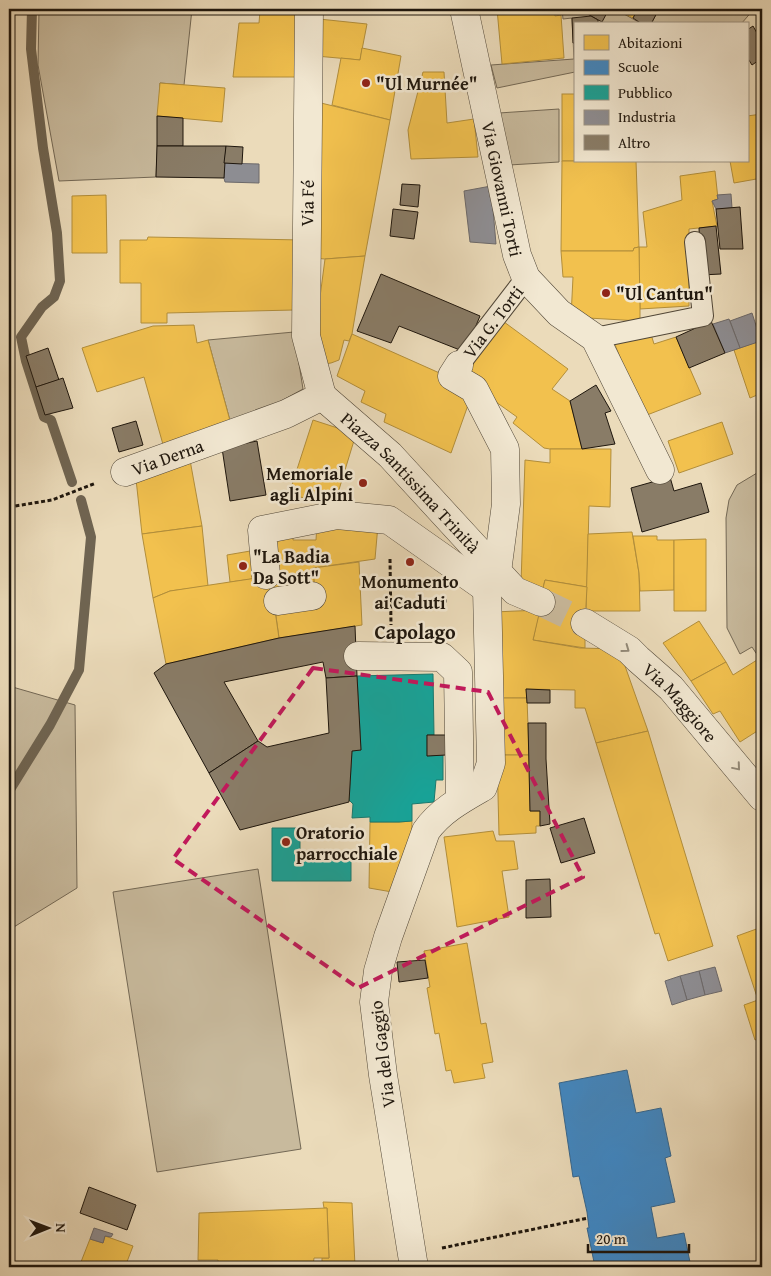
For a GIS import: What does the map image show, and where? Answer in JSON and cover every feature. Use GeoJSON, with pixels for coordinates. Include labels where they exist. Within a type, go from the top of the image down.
{"type":"FeatureCollection","features":[{"type":"Feature","properties":{"kind":"street","name":"Via Fé"},"geometry":{"type":"LineString","coordinates":[[309,9],[306,336],[322,396]]}},
{"type":"Feature","properties":{"kind":"street","name":"Via Giovanni Torti"},"geometry":{"type":"LineString","coordinates":[[464,9],[517,255],[526,278],[559,312],[595,338],[660,470]]}},
{"type":"Feature","properties":{"kind":"street","name":"Piazza Santissima Trinità"},"geometry":{"type":"LineString","coordinates":[[434,820],[460,800],[483,787],[490,763],[490,587],[506,504],[505,449],[474,389],[452,376],[459,365]]}},
{"type":"Feature","properties":{"kind":"street","name":"Via Derna"},"geometry":{"type":"LineString","coordinates":[[125,472],[286,414],[322,396]]}},
{"type":"Feature","properties":{"kind":"street","name":"Piazza Santissima Trinità"},"geometry":{"type":"LineString","coordinates":[[322,396],[390,456],[490,587]]}},
{"type":"Feature","properties":{"kind":"street","name":"Piazza Santissima Trinità"},"geometry":{"type":"LineString","coordinates":[[266,575],[262,530],[337,515],[389,520],[490,587],[515,591],[541,602]]}},
{"type":"Feature","properties":{"kind":"street"},"geometry":{"type":"LineString","coordinates":[[278,601],[312,596]]}},
{"type":"Feature","properties":{"kind":"street","name":"Via Maggiore"},"geometry":{"type":"LineString","coordinates":[[585,623],[629,650],[671,688],[762,797]]}},
{"type":"Feature","properties":{"kind":"street"},"geometry":{"type":"LineString","coordinates":[[358,656],[442,657],[458,672],[460,800]]}},
{"type":"Feature","properties":{"kind":"street","name":"Via del Gaggio"},"geometry":{"type":"LineString","coordinates":[[413,1261],[383,1075],[374,1002],[378,971],[388,937],[426,831],[434,820]]}},
{"type":"Feature","properties":{"kind":"lane"},"geometry":{"type":"LineString","coordinates":[[595,338],[703,316],[694,242]]}},
{"type":"Feature","properties":{"kind":"lane","name":"Via G. Torti"},"geometry":{"type":"LineString","coordinates":[[459,365],[526,278]]}},
{"type":"Feature","properties":{"kind":"path","name":"Via Derna"},"geometry":{"type":"LineString","coordinates":[[9,507],[52,500],[125,472]]}},
{"type":"Feature","properties":{"kind":"path"},"geometry":{"type":"LineString","coordinates":[[391,602],[490,587]]}},
{"type":"Feature","properties":{"kind":"path"},"geometry":{"type":"LineString","coordinates":[[413,1261],[588,1218]]}},
{"type":"Feature","properties":{"kind":"highlighted area"},"geometry":{"type":"Polygon","coordinates":[[[313,668],[488,692],[583,877],[358,988],[173,859],[313,668]]]}},
{"type":"Feature","properties":{"kind":"shaded area"},"geometry":{"type":"Polygon","coordinates":[[[40,9],[192,9],[184,85],[160,83],[156,177],[59,181],[38,65],[40,9]]]}},
{"type":"Feature","properties":{"kind":"shaded area"},"geometry":{"type":"Polygon","coordinates":[[[562,9],[582,9],[582,11],[601,21],[609,9],[615,9],[638,22],[574,22],[574,59],[572,18],[563,19],[562,9]]]}},
{"type":"Feature","properties":{"kind":"shaded area"},"geometry":{"type":"Polygon","coordinates":[[[659,9],[754,9],[743,22],[652,22],[659,9]]]}},
{"type":"Feature","properties":{"kind":"shaded area"},"geometry":{"type":"Polygon","coordinates":[[[574,59],[574,72],[497,88],[491,65],[574,59]]]}},
{"type":"Feature","properties":{"kind":"shaded area"},"geometry":{"type":"Polygon","coordinates":[[[559,109],[559,162],[509,165],[499,113],[559,109]]]}},
{"type":"Feature","properties":{"kind":"shaded area"},"geometry":{"type":"Polygon","coordinates":[[[294,332],[303,389],[232,428],[208,340],[294,332]]]}},
{"type":"Feature","properties":{"kind":"shaded area"},"geometry":{"type":"Polygon","coordinates":[[[762,470],[762,662],[752,647],[740,654],[727,628],[726,518],[729,500],[737,485],[762,470]]]}},
{"type":"Feature","properties":{"kind":"shaded area"},"geometry":{"type":"Polygon","coordinates":[[[9,686],[75,705],[77,888],[9,930],[9,686]]]}},
{"type":"Feature","properties":{"kind":"shaded area"},"geometry":{"type":"Polygon","coordinates":[[[258,869],[301,1149],[157,1172],[113,892],[258,869]]]}},
{"type":"Feature","properties":{"kind":"building: Abitazioni"},"geometry":{"type":"Polygon","coordinates":[[[256,9],[296,9],[296,12],[256,11],[256,9]]]}},
{"type":"Feature","properties":{"kind":"building: Abitazioni"},"geometry":{"type":"Polygon","coordinates":[[[497,9],[554,9],[555,16],[561,15],[564,58],[502,64],[497,9]]]}},
{"type":"Feature","properties":{"kind":"building: Abitazioni"},"geometry":{"type":"Polygon","coordinates":[[[615,9],[638,9],[633,18],[615,9]]]}},
{"type":"Feature","properties":{"kind":"building: Abitazioni"},"geometry":{"type":"Polygon","coordinates":[[[260,11],[296,12],[295,77],[233,77],[239,23],[259,23],[260,11]]]}},
{"type":"Feature","properties":{"kind":"building: Abitazioni"},"geometry":{"type":"Polygon","coordinates":[[[319,19],[367,24],[360,60],[316,56],[319,19]]]}},
{"type":"Feature","properties":{"kind":"building: Abitazioni","name":"\"Ul Murnée\""},"geometry":{"type":"Polygon","coordinates":[[[362,48],[401,56],[390,120],[332,105],[341,58],[360,60],[362,48]]]}},
{"type":"Feature","properties":{"kind":"building: Abitazioni"},"geometry":{"type":"Polygon","coordinates":[[[423,72],[444,72],[447,123],[474,119],[478,157],[411,159],[408,130],[423,72]]]}},
{"type":"Feature","properties":{"kind":"building: Abitazioni"},"geometry":{"type":"Polygon","coordinates":[[[160,83],[225,88],[222,122],[157,116],[160,83]]]}},
{"type":"Feature","properties":{"kind":"building: Abitazioni"},"geometry":{"type":"Polygon","coordinates":[[[562,94],[574,94],[574,161],[562,161],[562,94]]]}},
{"type":"Feature","properties":{"kind":"building: Abitazioni"},"geometry":{"type":"Polygon","coordinates":[[[317,102],[390,120],[365,256],[312,258],[317,102]]]}},
{"type":"Feature","properties":{"kind":"building: Abitazioni"},"geometry":{"type":"Polygon","coordinates":[[[762,114],[762,178],[734,183],[730,162],[748,162],[748,116],[762,114]]]}},
{"type":"Feature","properties":{"kind":"building: Abitazioni"},"geometry":{"type":"Polygon","coordinates":[[[562,161],[636,162],[639,247],[634,248],[633,251],[561,251],[562,161]]]}},
{"type":"Feature","properties":{"kind":"building: Abitazioni"},"geometry":{"type":"Polygon","coordinates":[[[715,171],[718,199],[712,201],[717,226],[689,229],[689,306],[640,309],[639,247],[647,247],[643,212],[682,200],[680,176],[715,171]]]}},
{"type":"Feature","properties":{"kind":"building: Abitazioni"},"geometry":{"type":"Polygon","coordinates":[[[106,195],[107,253],[72,253],[72,196],[106,195]]]}},
{"type":"Feature","properties":{"kind":"building: Abitazioni"},"geometry":{"type":"Polygon","coordinates":[[[148,237],[302,240],[294,310],[167,313],[167,323],[141,323],[141,283],[120,283],[120,240],[147,240],[148,237]]]}},
{"type":"Feature","properties":{"kind":"building: Abitazioni"},"geometry":{"type":"Polygon","coordinates":[[[759,239],[762,239],[762,256],[759,256],[759,239]]]}},
{"type":"Feature","properties":{"kind":"building: Abitazioni","name":"\"Ul Cantun\""},"geometry":{"type":"Polygon","coordinates":[[[639,247],[640,321],[571,317],[573,277],[563,277],[561,251],[633,251],[634,248],[639,247]]]}},
{"type":"Feature","properties":{"kind":"building: Abitazioni"},"geometry":{"type":"Polygon","coordinates":[[[365,256],[352,334],[349,341],[344,340],[339,360],[323,364],[315,335],[325,259],[365,256]]]}},
{"type":"Feature","properties":{"kind":"building: Abitazioni"},"geometry":{"type":"Polygon","coordinates":[[[500,319],[568,369],[552,389],[570,401],[582,449],[544,448],[513,423],[517,417],[458,375],[500,319]]]}},
{"type":"Feature","properties":{"kind":"building: Abitazioni"},"geometry":{"type":"Polygon","coordinates":[[[194,325],[197,343],[208,340],[232,428],[164,448],[144,377],[97,392],[82,348],[153,326],[194,325]]]}},
{"type":"Feature","properties":{"kind":"building: Abitazioni"},"geometry":{"type":"Polygon","coordinates":[[[650,331],[654,344],[676,337],[701,394],[647,415],[614,342],[650,331]]]}},
{"type":"Feature","properties":{"kind":"building: Abitazioni"},"geometry":{"type":"Polygon","coordinates":[[[352,334],[444,375],[473,391],[451,453],[384,422],[386,414],[361,402],[365,391],[337,376],[352,334]]]}},
{"type":"Feature","properties":{"kind":"building: Abitazioni"},"geometry":{"type":"Polygon","coordinates":[[[762,340],[762,393],[750,398],[734,350],[762,340]]]}},
{"type":"Feature","properties":{"kind":"building: Abitazioni"},"geometry":{"type":"Polygon","coordinates":[[[313,420],[356,434],[334,506],[289,494],[313,420]]]}},
{"type":"Feature","properties":{"kind":"building: Abitazioni"},"geometry":{"type":"Polygon","coordinates":[[[722,422],[733,454],[679,473],[668,441],[722,422]]]}},
{"type":"Feature","properties":{"kind":"building: Abitazioni"},"geometry":{"type":"Polygon","coordinates":[[[550,449],[611,449],[610,507],[589,506],[587,587],[545,580],[543,588],[521,584],[525,460],[550,463],[550,449]]]}},
{"type":"Feature","properties":{"kind":"building: Abitazioni"},"geometry":{"type":"Polygon","coordinates":[[[190,460],[202,526],[142,534],[135,470],[190,460]]]}},
{"type":"Feature","properties":{"kind":"building: Abitazioni"},"geometry":{"type":"Polygon","coordinates":[[[317,524],[378,525],[375,559],[313,568],[315,590],[272,596],[266,538],[293,534],[293,540],[316,540],[317,524]]]}},
{"type":"Feature","properties":{"kind":"building: Abitazioni"},"geometry":{"type":"Polygon","coordinates":[[[202,526],[208,586],[170,591],[153,598],[142,534],[202,526]]]}},
{"type":"Feature","properties":{"kind":"building: Abitazioni"},"geometry":{"type":"Polygon","coordinates":[[[632,532],[639,573],[640,611],[586,611],[588,534],[632,532]]]}},
{"type":"Feature","properties":{"kind":"building: Abitazioni"},"geometry":{"type":"Polygon","coordinates":[[[633,536],[657,536],[657,540],[674,540],[674,590],[640,591],[633,536]]]}},
{"type":"Feature","properties":{"kind":"building: Abitazioni"},"geometry":{"type":"Polygon","coordinates":[[[706,539],[706,611],[674,611],[674,540],[706,539]]]}},
{"type":"Feature","properties":{"kind":"building: Abitazioni","name":"\"La Badia Da Sott\""},"geometry":{"type":"Polygon","coordinates":[[[256,550],[260,578],[230,582],[227,555],[256,550]]]}},
{"type":"Feature","properties":{"kind":"building: Abitazioni"},"geometry":{"type":"Polygon","coordinates":[[[359,562],[362,625],[279,638],[275,609],[315,590],[313,568],[359,562]]]}},
{"type":"Feature","properties":{"kind":"building: Abitazioni"},"geometry":{"type":"Polygon","coordinates":[[[270,576],[279,638],[166,664],[153,598],[170,591],[270,576]]]}},
{"type":"Feature","properties":{"kind":"building: Abitazioni"},"geometry":{"type":"Polygon","coordinates":[[[545,580],[587,587],[585,648],[533,640],[545,580]]]}},
{"type":"Feature","properties":{"kind":"building: Abitazioni"},"geometry":{"type":"Polygon","coordinates":[[[540,610],[533,640],[580,648],[619,649],[648,731],[596,743],[585,708],[575,708],[575,690],[526,689],[527,698],[496,698],[494,612],[540,610]]]}},
{"type":"Feature","properties":{"kind":"building: Abitazioni"},"geometry":{"type":"Polygon","coordinates":[[[699,621],[726,662],[691,681],[663,643],[699,621]]]}},
{"type":"Feature","properties":{"kind":"building: Abitazioni"},"geometry":{"type":"Polygon","coordinates":[[[757,660],[762,668],[762,728],[740,742],[720,711],[713,714],[691,681],[726,662],[733,675],[757,660]]]}},
{"type":"Feature","properties":{"kind":"building: Abitazioni"},"geometry":{"type":"Polygon","coordinates":[[[496,698],[527,698],[529,755],[497,755],[496,698]]]}},
{"type":"Feature","properties":{"kind":"building: Abitazioni"},"geometry":{"type":"Polygon","coordinates":[[[648,731],[713,946],[668,961],[659,933],[655,934],[596,743],[648,731]]]}},
{"type":"Feature","properties":{"kind":"building: Abitazioni"},"geometry":{"type":"Polygon","coordinates":[[[497,755],[529,755],[530,811],[540,811],[540,826],[536,826],[536,833],[499,835],[497,755]]]}},
{"type":"Feature","properties":{"kind":"building: Abitazioni"},"geometry":{"type":"Polygon","coordinates":[[[412,821],[411,862],[398,893],[369,888],[370,822],[412,821]]]}},
{"type":"Feature","properties":{"kind":"building: Abitazioni"},"geometry":{"type":"Polygon","coordinates":[[[493,831],[496,841],[514,841],[518,869],[502,871],[509,917],[457,927],[444,837],[493,831]]]}},
{"type":"Feature","properties":{"kind":"building: Abitazioni"},"geometry":{"type":"Polygon","coordinates":[[[762,927],[762,1037],[755,1040],[744,1005],[758,1000],[737,936],[762,927]]]}},
{"type":"Feature","properties":{"kind":"building: Abitazioni"},"geometry":{"type":"Polygon","coordinates":[[[467,943],[481,1024],[486,1023],[493,1062],[482,1064],[485,1078],[454,1083],[451,1070],[446,1071],[439,1033],[435,1034],[427,988],[430,987],[424,951],[467,943]]]}},
{"type":"Feature","properties":{"kind":"building: Abitazioni"},"geometry":{"type":"Polygon","coordinates":[[[323,1202],[352,1203],[355,1266],[322,1267],[322,1258],[329,1258],[327,1208],[324,1208],[323,1202]]]}},
{"type":"Feature","properties":{"kind":"building: Abitazioni"},"geometry":{"type":"Polygon","coordinates":[[[327,1208],[329,1258],[314,1258],[313,1266],[218,1267],[218,1260],[198,1260],[199,1213],[327,1208]]]}},
{"type":"Feature","properties":{"kind":"building: Abitazioni"},"geometry":{"type":"Polygon","coordinates":[[[105,1236],[133,1246],[125,1267],[79,1267],[90,1239],[103,1243],[105,1236]]]}},
{"type":"Feature","properties":{"kind":"building: Scuole"},"geometry":{"type":"Polygon","coordinates":[[[627,1070],[636,1113],[661,1108],[671,1156],[665,1158],[675,1202],[651,1207],[657,1238],[684,1233],[691,1267],[595,1267],[587,1228],[589,1228],[587,1212],[579,1176],[573,1177],[559,1083],[627,1070]]]}},
{"type":"Feature","properties":{"kind":"building: Pubblico"},"geometry":{"type":"Polygon","coordinates":[[[433,674],[434,735],[427,735],[427,756],[443,755],[443,780],[436,780],[434,802],[412,804],[412,821],[370,822],[370,817],[352,818],[353,804],[349,800],[352,751],[361,750],[357,676],[433,674]]]}},
{"type":"Feature","properties":{"kind":"building: Pubblico","name":"Oratorio parrocchiale"},"geometry":{"type":"Polygon","coordinates":[[[272,828],[300,828],[300,855],[351,855],[351,881],[272,881],[272,828]]]}},
{"type":"Feature","properties":{"kind":"building: Industria"},"geometry":{"type":"Polygon","coordinates":[[[224,163],[259,164],[259,183],[225,182],[224,163]]]}},
{"type":"Feature","properties":{"kind":"building: Industria"},"geometry":{"type":"Polygon","coordinates":[[[491,186],[496,244],[470,242],[464,191],[491,186]]]}},
{"type":"Feature","properties":{"kind":"building: Industria"},"geometry":{"type":"Polygon","coordinates":[[[731,194],[732,208],[716,209],[712,201],[718,199],[717,195],[731,194]]]}},
{"type":"Feature","properties":{"kind":"building: Industria"},"geometry":{"type":"Polygon","coordinates":[[[752,313],[761,341],[740,348],[730,321],[752,313]]]}},
{"type":"Feature","properties":{"kind":"building: Industria"},"geometry":{"type":"Polygon","coordinates":[[[729,319],[740,348],[725,353],[713,324],[729,319]]]}},
{"type":"Feature","properties":{"kind":"building: Industria"},"geometry":{"type":"Polygon","coordinates":[[[715,967],[722,991],[705,995],[699,971],[715,967]]]}},
{"type":"Feature","properties":{"kind":"building: Industria"},"geometry":{"type":"Polygon","coordinates":[[[699,971],[705,995],[687,1000],[680,976],[699,971]]]}},
{"type":"Feature","properties":{"kind":"building: Industria"},"geometry":{"type":"Polygon","coordinates":[[[680,976],[687,1000],[672,1005],[665,981],[680,976]]]}},
{"type":"Feature","properties":{"kind":"building: Industria"},"geometry":{"type":"Polygon","coordinates":[[[94,1228],[113,1234],[111,1237],[105,1236],[103,1243],[90,1239],[94,1228]]]}},
{"type":"Feature","properties":{"kind":"building: Altro"},"geometry":{"type":"Polygon","coordinates":[[[583,9],[609,9],[602,22],[582,11],[583,9]]]}},
{"type":"Feature","properties":{"kind":"building: Altro"},"geometry":{"type":"Polygon","coordinates":[[[638,9],[659,9],[652,22],[639,22],[633,18],[638,9]]]}},
{"type":"Feature","properties":{"kind":"building: Altro"},"geometry":{"type":"Polygon","coordinates":[[[591,16],[598,20],[598,22],[574,22],[573,43],[572,18],[591,16]]]}},
{"type":"Feature","properties":{"kind":"building: Altro"},"geometry":{"type":"Polygon","coordinates":[[[753,26],[762,42],[762,58],[752,65],[748,59],[748,29],[753,26]]]}},
{"type":"Feature","properties":{"kind":"building: Altro"},"geometry":{"type":"Polygon","coordinates":[[[157,116],[183,118],[183,146],[157,146],[157,116]]]}},
{"type":"Feature","properties":{"kind":"building: Altro"},"geometry":{"type":"Polygon","coordinates":[[[157,146],[226,146],[224,178],[156,177],[157,146]]]}},
{"type":"Feature","properties":{"kind":"building: Altro"},"geometry":{"type":"Polygon","coordinates":[[[226,146],[243,147],[242,164],[224,163],[226,146]]]}},
{"type":"Feature","properties":{"kind":"building: Altro"},"geometry":{"type":"Polygon","coordinates":[[[402,184],[420,185],[418,207],[400,205],[402,184]]]}},
{"type":"Feature","properties":{"kind":"building: Altro"},"geometry":{"type":"Polygon","coordinates":[[[740,207],[743,249],[720,249],[716,209],[740,207]]]}},
{"type":"Feature","properties":{"kind":"building: Altro"},"geometry":{"type":"Polygon","coordinates":[[[393,209],[418,212],[414,239],[390,236],[393,209]]]}},
{"type":"Feature","properties":{"kind":"building: Altro"},"geometry":{"type":"Polygon","coordinates":[[[716,226],[721,274],[701,275],[699,228],[716,226]]]}},
{"type":"Feature","properties":{"kind":"building: Altro"},"geometry":{"type":"Polygon","coordinates":[[[381,274],[480,316],[465,352],[399,326],[391,343],[357,331],[381,274]]]}},
{"type":"Feature","properties":{"kind":"building: Altro"},"geometry":{"type":"Polygon","coordinates":[[[711,321],[725,353],[689,368],[676,337],[711,321]]]}},
{"type":"Feature","properties":{"kind":"building: Altro"},"geometry":{"type":"Polygon","coordinates":[[[48,348],[59,380],[36,387],[26,356],[48,348]]]}},
{"type":"Feature","properties":{"kind":"building: Altro"},"geometry":{"type":"Polygon","coordinates":[[[63,378],[73,408],[45,415],[36,387],[63,378]]]}},
{"type":"Feature","properties":{"kind":"building: Altro"},"geometry":{"type":"Polygon","coordinates":[[[596,385],[611,411],[605,413],[615,444],[582,449],[570,401],[596,385]]]}},
{"type":"Feature","properties":{"kind":"building: Altro"},"geometry":{"type":"Polygon","coordinates":[[[136,421],[143,445],[119,452],[112,428],[136,421]]]}},
{"type":"Feature","properties":{"kind":"building: Altro"},"geometry":{"type":"Polygon","coordinates":[[[257,441],[266,495],[230,501],[222,448],[257,441]]]}},
{"type":"Feature","properties":{"kind":"building: Altro"},"geometry":{"type":"Polygon","coordinates":[[[670,477],[674,491],[701,483],[709,512],[642,532],[631,488],[670,477]]]}},
{"type":"Feature","properties":{"kind":"building: Altro"},"geometry":{"type":"Polygon","coordinates":[[[355,626],[357,676],[326,678],[323,662],[224,682],[258,741],[209,773],[154,673],[166,664],[279,638],[355,626]]]}},
{"type":"Feature","properties":{"kind":"building: Altro"},"geometry":{"type":"Polygon","coordinates":[[[357,676],[361,750],[352,751],[349,802],[240,830],[209,773],[258,741],[267,747],[329,733],[326,678],[357,676]]]}},
{"type":"Feature","properties":{"kind":"building: Altro"},"geometry":{"type":"Polygon","coordinates":[[[526,689],[550,690],[550,703],[527,703],[526,689]]]}},
{"type":"Feature","properties":{"kind":"building: Altro"},"geometry":{"type":"Polygon","coordinates":[[[528,723],[546,723],[550,824],[540,826],[540,811],[530,811],[528,723]]]}},
{"type":"Feature","properties":{"kind":"building: Altro"},"geometry":{"type":"Polygon","coordinates":[[[427,735],[446,735],[446,755],[427,756],[427,735]]]}},
{"type":"Feature","properties":{"kind":"building: Altro"},"geometry":{"type":"Polygon","coordinates":[[[584,818],[595,853],[561,863],[550,828],[584,818]]]}},
{"type":"Feature","properties":{"kind":"building: Altro"},"geometry":{"type":"Polygon","coordinates":[[[550,879],[551,917],[526,918],[526,880],[550,879]]]}},
{"type":"Feature","properties":{"kind":"building: Altro"},"geometry":{"type":"Polygon","coordinates":[[[425,960],[428,978],[399,982],[397,962],[425,960]]]}},
{"type":"Feature","properties":{"kind":"building: Altro"},"geometry":{"type":"Polygon","coordinates":[[[89,1187],[136,1205],[127,1230],[80,1213],[89,1187]]]}},
{"type":"Feature","properties":{"kind":"waterway"},"geometry":{"type":"LineString","coordinates":[[32,9],[31,49],[43,148],[57,233],[60,281],[54,297],[42,307],[21,337],[26,361],[44,417],[51,420],[72,482]]}},
{"type":"Feature","properties":{"kind":"waterway"},"geometry":{"type":"LineString","coordinates":[[9,791],[50,725],[79,670],[91,537],[81,500]]}},
{"type":"Feature","properties":{"kind":"tunnel"},"geometry":{"type":"LineString","coordinates":[[541,602],[585,623]]}},
{"type":"Feature","properties":{"kind":"place","name":"\"Ul Murnée\""},"geometry":{"type":"Point","coordinates":[366,83]}},
{"type":"Feature","properties":{"kind":"place","name":"\"Ul Cantun\""},"geometry":{"type":"Point","coordinates":[606,293]}},
{"type":"Feature","properties":{"kind":"place","name":"Memoriale agli Alpini"},"geometry":{"type":"Point","coordinates":[363,483]}},
{"type":"Feature","properties":{"kind":"place","name":"Monumento ai Caduti"},"geometry":{"type":"Point","coordinates":[410,562]}},
{"type":"Feature","properties":{"kind":"place","name":"\"La Badia Da Sott\""},"geometry":{"type":"Point","coordinates":[243,566]}},
{"type":"Feature","properties":{"kind":"place","name":"Oratorio parrocchiale"},"geometry":{"type":"Point","coordinates":[286,842]}},
{"type":"Feature","properties":{"kind":"district","name":"Capolago"},"geometry":{"type":"Point","coordinates":[415,631]}}]}
